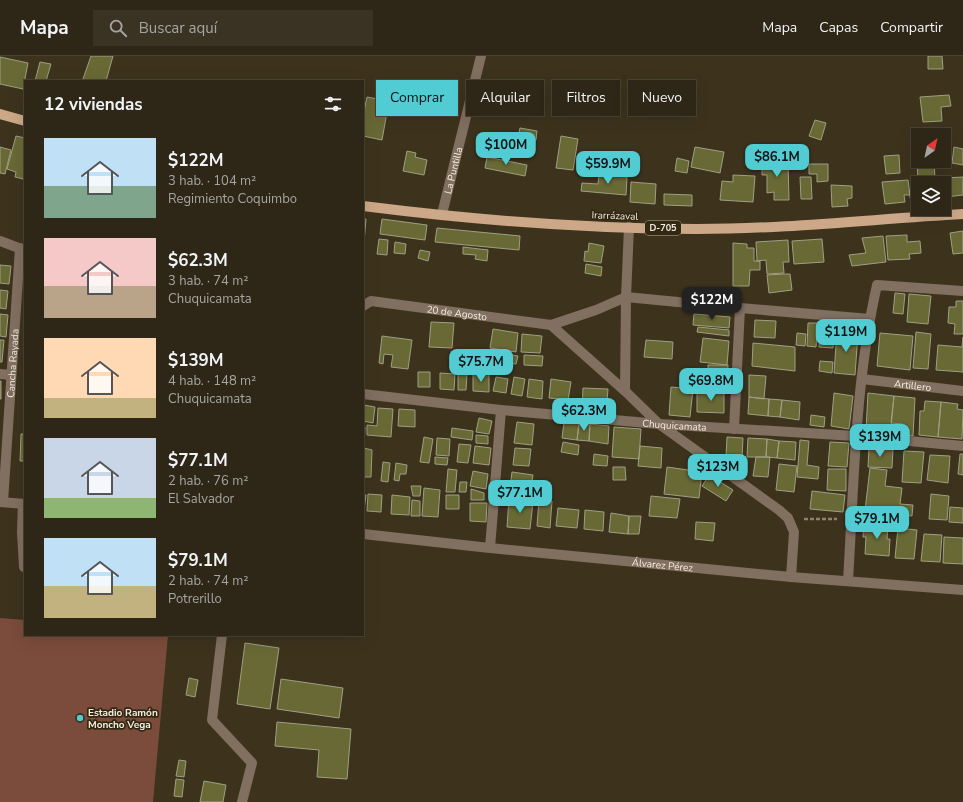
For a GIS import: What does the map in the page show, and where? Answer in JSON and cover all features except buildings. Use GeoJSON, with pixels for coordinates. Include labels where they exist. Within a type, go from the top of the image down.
{"type":"FeatureCollection","features":[{"type":"Feature","properties":{"kind":"main road"},"geometry":{"type":"LineString","coordinates":[[0,114],[24,121]]}},
{"type":"Feature","properties":{"kind":"main road","name":"Irarrázaval"},"geometry":{"type":"LineString","coordinates":[[364,206],[498,221],[629,228],[698,229],[782,226],[963,214]]}},
{"type":"Feature","properties":{"kind":"street","name":"La Puntilla"},"geometry":{"type":"LineString","coordinates":[[442,214],[481,56]]}},
{"type":"Feature","properties":{"kind":"street"},"geometry":{"type":"LineString","coordinates":[[625,391],[626,297],[629,228]]}},
{"type":"Feature","properties":{"kind":"street"},"geometry":{"type":"LineString","coordinates":[[0,241],[22,249]]}},
{"type":"Feature","properties":{"kind":"street","name":"Cancha Rayada"},"geometry":{"type":"LineString","coordinates":[[2,502],[22,249]]}},
{"type":"Feature","properties":{"kind":"street"},"geometry":{"type":"LineString","coordinates":[[848,581],[855,436],[870,319],[877,285],[963,291]]}},
{"type":"Feature","properties":{"kind":"street"},"geometry":{"type":"LineString","coordinates":[[626,297],[870,319]]}},
{"type":"Feature","properties":{"kind":"street","name":"20 de Agosto"},"geometry":{"type":"LineString","coordinates":[[364,305],[371,301],[551,325],[596,310],[626,297]]}},
{"type":"Feature","properties":{"kind":"street"},"geometry":{"type":"LineString","coordinates":[[734,429],[740,308]]}},
{"type":"Feature","properties":{"kind":"street"},"geometry":{"type":"LineString","coordinates":[[551,325],[625,391],[659,424],[788,518],[794,532],[791,577]]}},
{"type":"Feature","properties":{"kind":"street"},"geometry":{"type":"LineString","coordinates":[[0,374],[11,375]]}},
{"type":"Feature","properties":{"kind":"street","name":"Artillero"},"geometry":{"type":"LineString","coordinates":[[862,379],[963,391]]}},
{"type":"Feature","properties":{"kind":"street","name":"Chuquicamata"},"geometry":{"type":"LineString","coordinates":[[364,394],[501,410],[659,424],[855,436],[963,446]]}},
{"type":"Feature","properties":{"kind":"street"},"geometry":{"type":"LineString","coordinates":[[490,548],[501,410]]}},
{"type":"Feature","properties":{"kind":"street"},"geometry":{"type":"LineString","coordinates":[[2,502],[24,504],[22,532],[24,567]]}},
{"type":"Feature","properties":{"kind":"street","name":"Álvarez Pérez"},"geometry":{"type":"LineString","coordinates":[[364,534],[490,548],[791,577],[963,590]]}},
{"type":"Feature","properties":{"kind":"street"},"geometry":{"type":"LineString","coordinates":[[222,636],[212,720],[252,763],[242,802]]}},
{"type":"Feature","properties":{"kind":"path"},"geometry":{"type":"LineString","coordinates":[[788,518],[852,520]]}},
{"type":"Feature","properties":{"kind":"shaded area","name":"Estadio Ramón Moncho Vega"},"geometry":{"type":"Polygon","coordinates":[[[0,618],[24,620],[24,636],[168,636],[153,802],[0,802],[0,618]]]}},
{"type":"Feature","properties":{"kind":"place","name":"Estadio Ramón Moncho Vega"},"geometry":{"type":"Point","coordinates":[80,718]}}]}
